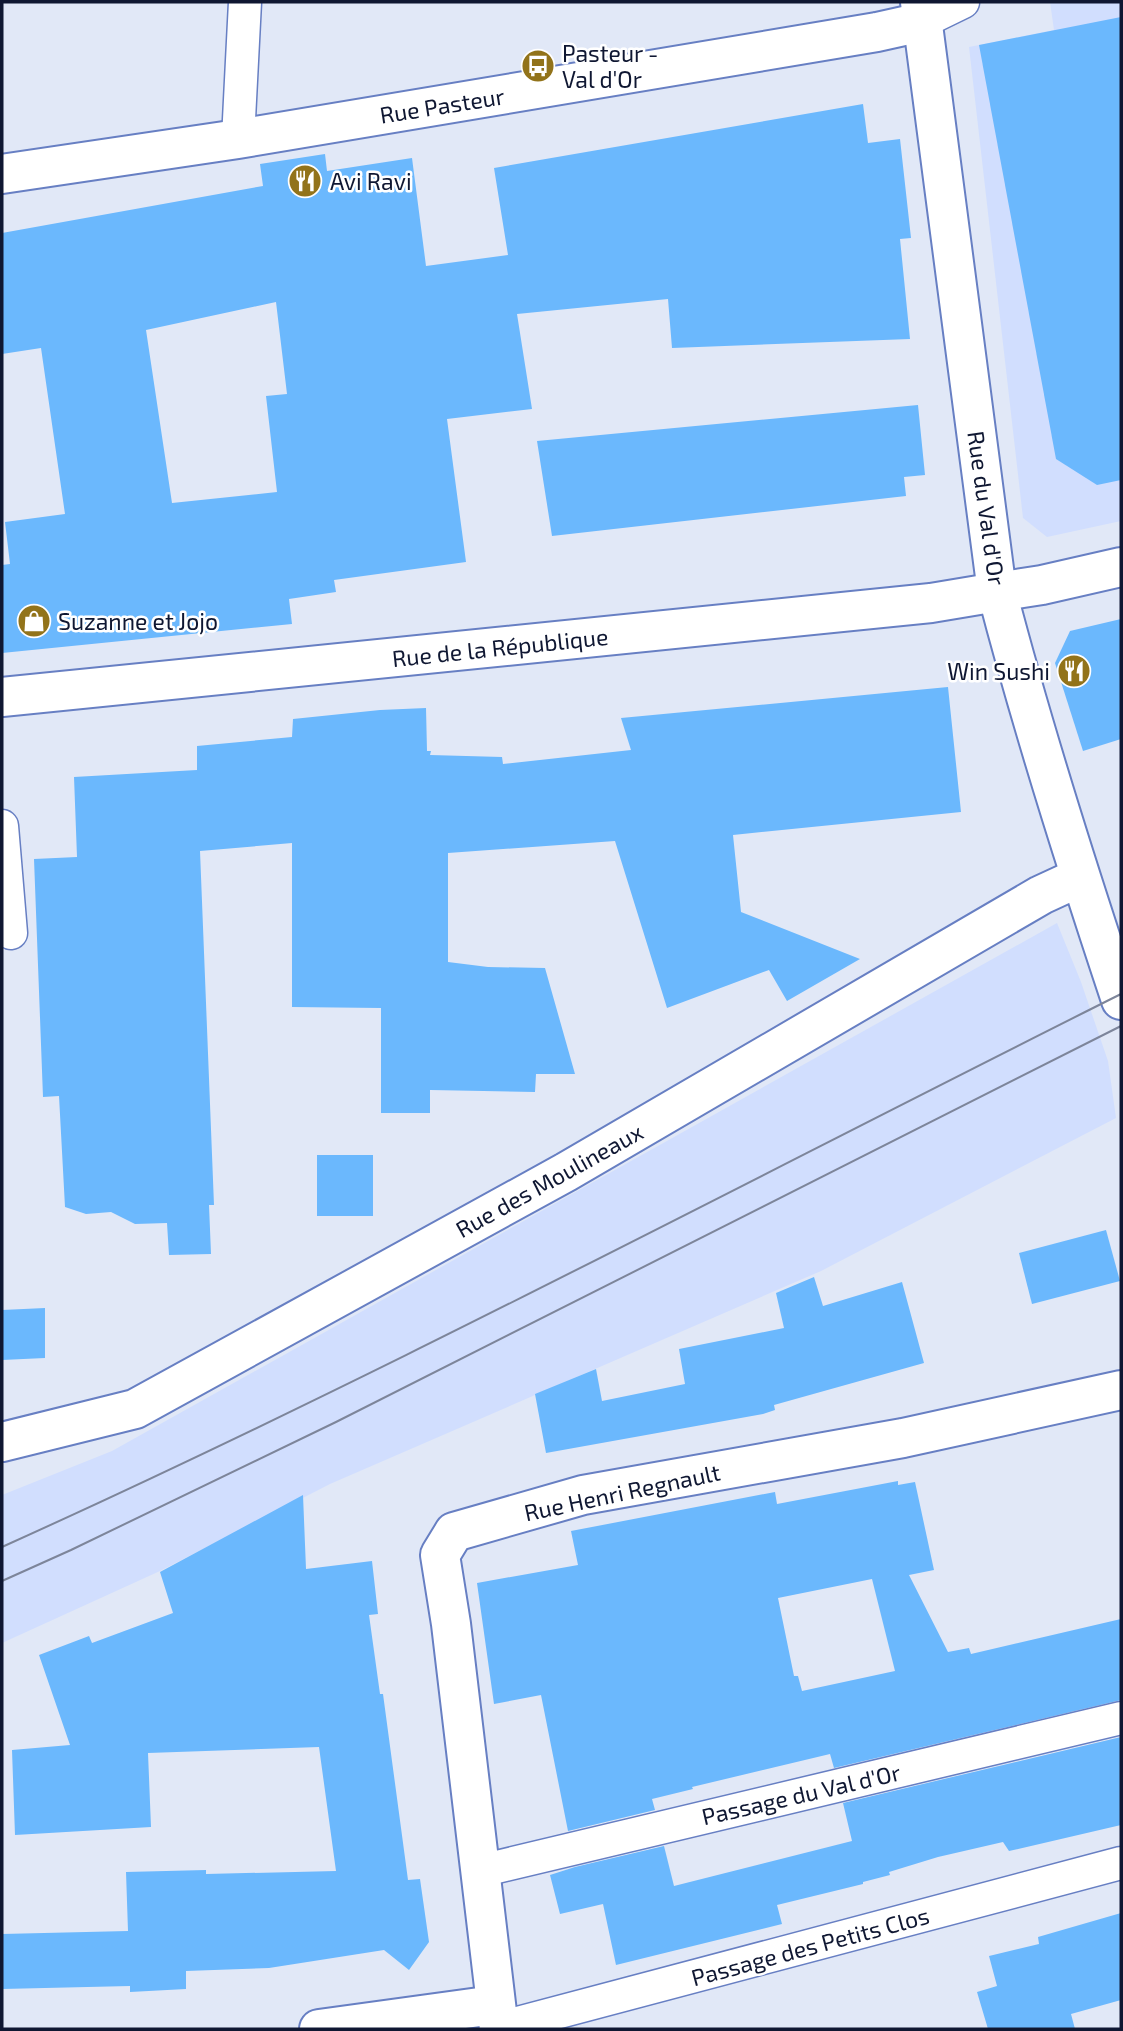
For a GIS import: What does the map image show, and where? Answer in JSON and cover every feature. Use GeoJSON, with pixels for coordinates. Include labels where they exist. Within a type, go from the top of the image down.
{"type":"FeatureCollection","features":[{"type":"Feature","properties":{"kind":"street","name":"Rue Pasteur"},"geometry":{"type":"LineString","coordinates":[[2,174],[238,139],[877,32],[921,12]]}},
{"type":"Feature","properties":{"kind":"street","name":"Rue du Val d'Or"},"geometry":{"type":"LineString","coordinates":[[921,12],[997,592],[1017,670],[1080,877],[1121,1000]]}},
{"type":"Feature","properties":{"kind":"street","name":"Rue de la République"},"geometry":{"type":"LineString","coordinates":[[2,697],[917,604],[1042,585],[1121,567]]}},
{"type":"Feature","properties":{"kind":"street","name":"Rue des Moulineaux"},"geometry":{"type":"LineString","coordinates":[[2,1440],[135,1409],[566,1172],[1029,902],[1080,877]]}},
{"type":"Feature","properties":{"kind":"street","name":"Rue Henri Regnault"},"geometry":{"type":"LineString","coordinates":[[497,2021],[451,1624],[440,1555],[454,1532],[583,1495],[903,1438],[1121,1390]]}},
{"type":"Feature","properties":{"kind":"street"},"geometry":{"type":"LineString","coordinates":[[319,2029],[497,2021]]}},
{"type":"Feature","properties":{"kind":"lane"},"geometry":{"type":"LineString","coordinates":[[238,139],[245,2]]}},
{"type":"Feature","properties":{"kind":"lane"},"geometry":{"type":"LineString","coordinates":[[921,12],[963,2]]}},
{"type":"Feature","properties":{"kind":"lane"},"geometry":{"type":"LineString","coordinates":[[2,826],[11,933]]}},
{"type":"Feature","properties":{"kind":"lane","name":"Passage du Val d'Or"},"geometry":{"type":"LineString","coordinates":[[480,1871],[1121,1718]]}},
{"type":"Feature","properties":{"kind":"lane","name":"Passage des Petits Clos"},"geometry":{"type":"LineString","coordinates":[[497,2021],[1121,1864]]}},
{"type":"Feature","properties":{"kind":"shaded area"},"geometry":{"type":"Polygon","coordinates":[[[1050,2],[1121,2],[1121,521],[1047,537],[1023,518],[969,47],[1054,30],[1050,2]]]}},
{"type":"Feature","properties":{"kind":"shaded area"},"geometry":{"type":"Polygon","coordinates":[[[1057,923],[1108,1061],[1116,1118],[821,1271],[330,1484],[160,1571],[2,1643],[2,1495],[112,1451],[1057,923]]]}},
{"type":"Feature","properties":{"kind":"building"},"geometry":{"type":"Polygon","coordinates":[[[1121,17],[1121,480],[1097,485],[1056,459],[979,45],[1121,17]]]}},
{"type":"Feature","properties":{"kind":"building"},"geometry":{"type":"Polygon","coordinates":[[[863,104],[868,143],[900,139],[911,238],[900,239],[910,339],[672,348],[668,299],[517,314],[532,409],[447,419],[466,562],[334,580],[336,592],[289,599],[292,624],[2,653],[2,565],[10,564],[5,522],[65,514],[41,348],[2,354],[2,233],[263,186],[260,164],[325,154],[327,171],[412,158],[426,266],[508,255],[494,168],[863,104]],[[276,302],[146,330],[172,503],[277,492],[266,396],[287,394],[276,302]]]}},
{"type":"Feature","properties":{"kind":"building"},"geometry":{"type":"Polygon","coordinates":[[[918,405],[925,475],[904,477],[906,496],[552,536],[537,441],[918,405]]]}},
{"type":"Feature","properties":{"kind":"building"},"geometry":{"type":"Polygon","coordinates":[[[1121,619],[1121,739],[1083,751],[1055,663],[1070,631],[1121,619]]]}},
{"type":"Feature","properties":{"kind":"building"},"geometry":{"type":"Polygon","coordinates":[[[948,687],[961,812],[733,835],[741,912],[860,959],[787,1001],[769,970],[667,1008],[615,841],[448,853],[448,962],[488,967],[545,968],[575,1074],[536,1074],[535,1092],[430,1090],[430,1113],[381,1113],[381,1008],[292,1007],[292,843],[200,851],[214,1205],[209,1205],[211,1254],[169,1255],[167,1223],[135,1224],[111,1212],[86,1214],[65,1207],[59,1096],[43,1097],[34,859],[77,857],[74,777],[197,770],[197,746],[292,737],[293,719],[380,710],[426,708],[427,751],[431,751],[430,755],[502,757],[503,764],[631,750],[621,718],[948,687]]]}},
{"type":"Feature","properties":{"kind":"building"},"geometry":{"type":"Polygon","coordinates":[[[317,1155],[373,1155],[373,1216],[317,1216],[317,1155]]]}},
{"type":"Feature","properties":{"kind":"building"},"geometry":{"type":"Polygon","coordinates":[[[1106,1230],[1120,1281],[1032,1304],[1019,1253],[1106,1230]]]}},
{"type":"Feature","properties":{"kind":"building"},"geometry":{"type":"Polygon","coordinates":[[[814,1277],[823,1306],[902,1282],[924,1363],[774,1405],[775,1410],[763,1414],[546,1453],[535,1394],[596,1369],[602,1401],[685,1384],[679,1349],[784,1328],[776,1293],[814,1277]]]}},
{"type":"Feature","properties":{"kind":"building"},"geometry":{"type":"Polygon","coordinates":[[[45,1308],[45,1358],[2,1360],[2,1310],[45,1308]]]}},
{"type":"Feature","properties":{"kind":"building"},"geometry":{"type":"Polygon","coordinates":[[[898,1481],[898,1485],[915,1482],[934,1570],[909,1575],[948,1652],[969,1648],[971,1654],[1121,1619],[1121,1700],[834,1768],[830,1754],[692,1787],[693,1789],[652,1799],[655,1810],[568,1831],[541,1695],[494,1704],[477,1583],[578,1565],[571,1531],[775,1492],[777,1504],[898,1481]],[[872,1579],[778,1598],[794,1676],[798,1676],[802,1691],[895,1671],[872,1579]]]}},
{"type":"Feature","properties":{"kind":"building"},"geometry":{"type":"Polygon","coordinates":[[[303,1495],[306,1569],[372,1561],[378,1614],[369,1615],[380,1694],[383,1694],[408,1880],[420,1879],[429,1942],[409,1970],[384,1950],[269,1968],[186,1971],[186,1989],[130,1992],[130,1986],[2,1989],[2,1934],[128,1931],[126,1872],[206,1870],[206,1874],[336,1871],[319,1747],[148,1753],[151,1827],[15,1835],[12,1750],[70,1745],[39,1655],[89,1636],[92,1643],[173,1613],[160,1572],[303,1495]]]}},
{"type":"Feature","properties":{"kind":"building"},"geometry":{"type":"Polygon","coordinates":[[[1121,1737],[1121,1825],[1009,1851],[1003,1842],[938,1857],[889,1872],[890,1875],[863,1884],[777,1905],[782,1924],[616,1965],[603,1904],[560,1914],[550,1875],[575,1867],[664,1846],[674,1886],[852,1841],[843,1803],[1121,1737]]]}},
{"type":"Feature","properties":{"kind":"building"},"geometry":{"type":"Polygon","coordinates":[[[1121,1913],[1121,2000],[1071,2014],[1075,2029],[988,2029],[977,1992],[997,1986],[989,1956],[1039,1944],[1038,1937],[1121,1913]]]}},
{"type":"Feature","properties":{"kind":"tram line"},"geometry":{"type":"LineString","coordinates":[[2,1547],[144,1482],[425,1346],[1121,994]]}},
{"type":"Feature","properties":{"kind":"tram line"},"geometry":{"type":"LineString","coordinates":[[2,1581],[336,1422],[1121,1026]]}},
{"type":"Feature","properties":{"kind":"place","name":"Pasteur - Val d'Or"},"geometry":{"type":"Point","coordinates":[538,66]}},
{"type":"Feature","properties":{"kind":"place","name":"Avi Ravi"},"geometry":{"type":"Point","coordinates":[305,181]}},
{"type":"Feature","properties":{"kind":"place","name":"Suzanne et Jojo"},"geometry":{"type":"Point","coordinates":[34,621]}},
{"type":"Feature","properties":{"kind":"place","name":"Win Sushi"},"geometry":{"type":"Point","coordinates":[1074,671]}}]}
